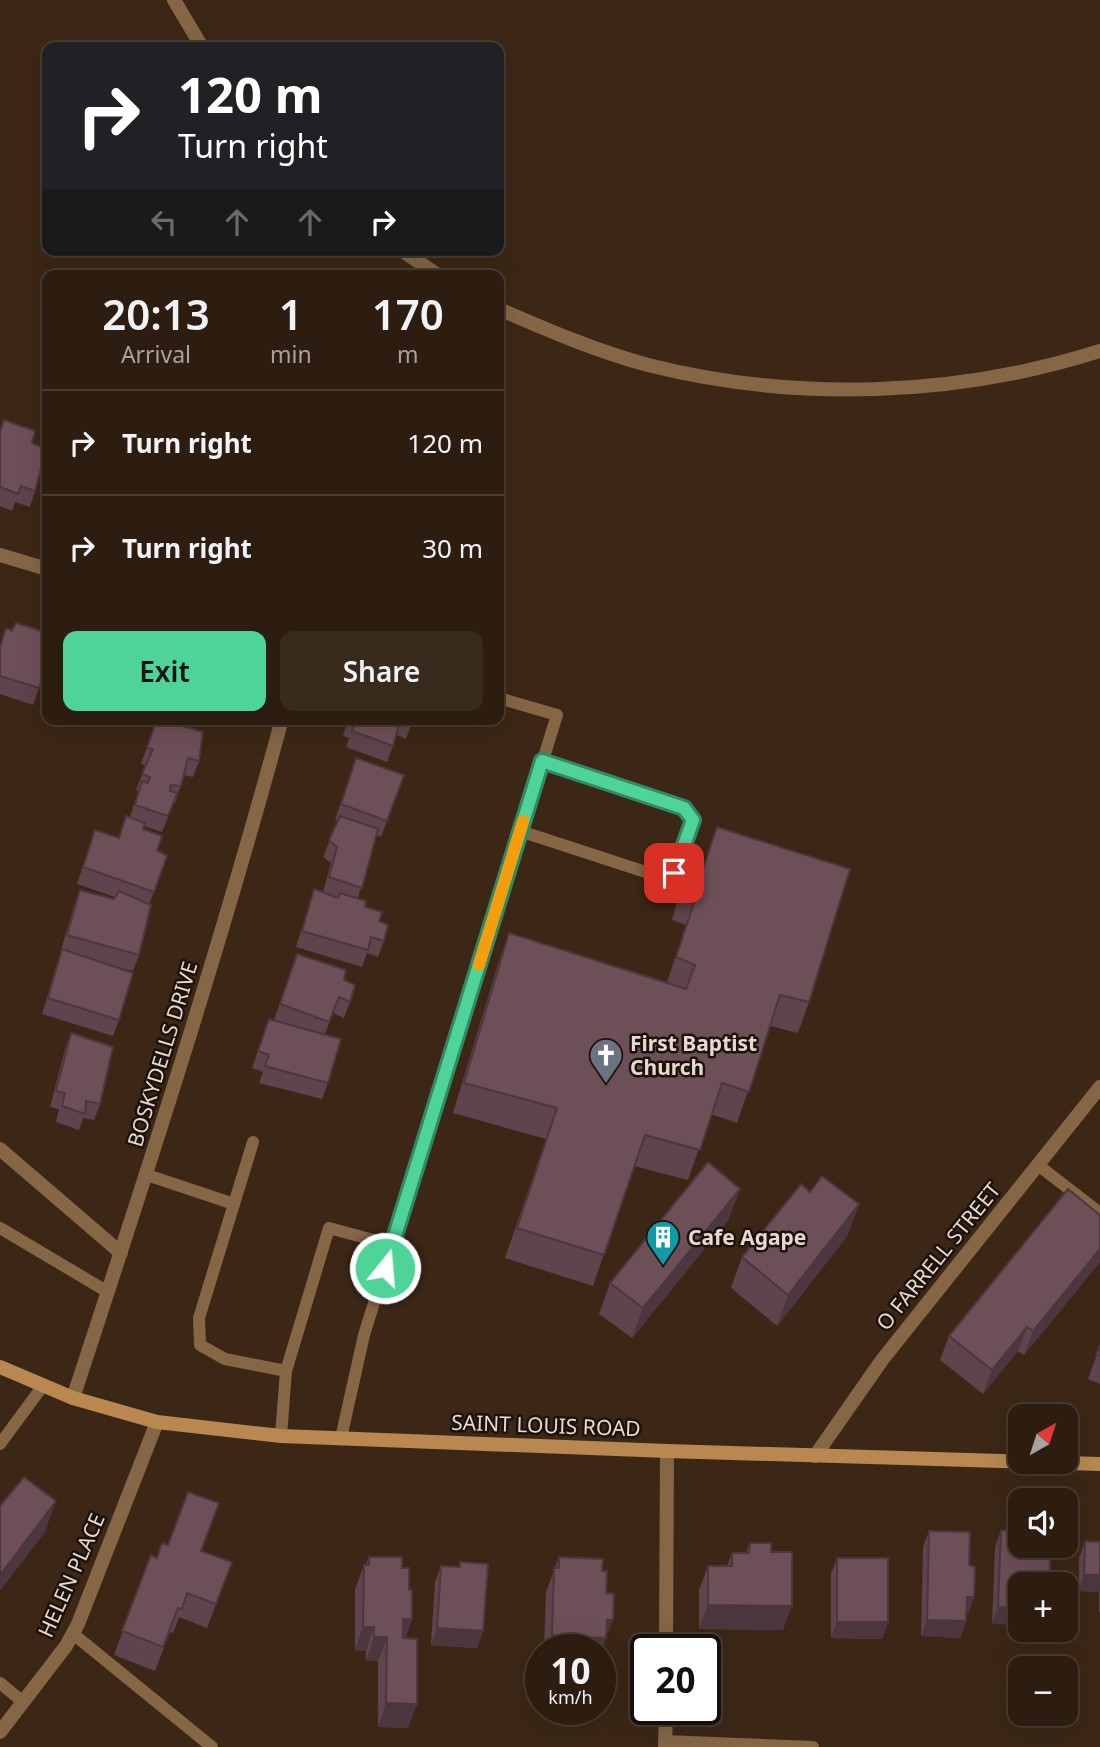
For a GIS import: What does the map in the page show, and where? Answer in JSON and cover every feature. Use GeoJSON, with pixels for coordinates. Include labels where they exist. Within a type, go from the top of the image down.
{"type":"FeatureCollection","features":[{"type":"Feature","properties":{"kind":"street"},"geometry":{"type":"LineString","coordinates":[[174,0],[199,42]]}},
{"type":"Feature","properties":{"kind":"street"},"geometry":{"type":"LineString","coordinates":[[410,256],[431,270]]}},
{"type":"Feature","properties":{"kind":"street"},"geometry":{"type":"LineString","coordinates":[[504,311],[572,341],[647,365],[709,378],[788,389],[865,390],[928,386],[1005,375],[1100,351]]}},
{"type":"Feature","properties":{"kind":"street"},"geometry":{"type":"LineString","coordinates":[[0,555],[42,568]]}},
{"type":"Feature","properties":{"kind":"street","name":"BOSKYDELLS DRIVE"},"geometry":{"type":"LineString","coordinates":[[73,1398],[146,1175],[249,839],[280,725]]}},
{"type":"Feature","properties":{"kind":"street","name":"O FARRELL STREET"},"geometry":{"type":"LineString","coordinates":[[815,1456],[882,1360],[1100,1087]]}},
{"type":"Feature","properties":{"kind":"street"},"geometry":{"type":"LineString","coordinates":[[0,1149],[121,1253]]}},
{"type":"Feature","properties":{"kind":"street","name":"SAINT LOUIS ROAD"},"geometry":{"type":"LineString","coordinates":[[0,1367],[73,1398],[157,1422],[281,1436],[1100,1464]]}},
{"type":"Feature","properties":{"kind":"street","name":"HELEN PLACE"},"geometry":{"type":"LineString","coordinates":[[0,1732],[72,1633],[157,1422]]}},
{"type":"Feature","properties":{"kind":"street"},"geometry":{"type":"LineString","coordinates":[[666,1634],[667,1451]]}},
{"type":"Feature","properties":{"kind":"street"},"geometry":{"type":"LineString","coordinates":[[665,1744],[666,1725]]}},
{"type":"Feature","properties":{"kind":"lane"},"geometry":{"type":"LineString","coordinates":[[341,1438],[364,1335],[557,715],[504,699]]}},
{"type":"Feature","properties":{"kind":"lane"},"geometry":{"type":"LineString","coordinates":[[520,831],[664,878],[674,873],[693,820],[684,808],[542,761]]}},
{"type":"Feature","properties":{"kind":"lane"},"geometry":{"type":"LineString","coordinates":[[253,1142],[198,1318],[200,1345],[225,1359],[286,1371]]}},
{"type":"Feature","properties":{"kind":"lane"},"geometry":{"type":"LineString","coordinates":[[1038,1165],[1100,1213]]}},
{"type":"Feature","properties":{"kind":"lane"},"geometry":{"type":"LineString","coordinates":[[146,1175],[234,1204]]}},
{"type":"Feature","properties":{"kind":"lane"},"geometry":{"type":"LineString","coordinates":[[0,1228],[108,1292]]}},
{"type":"Feature","properties":{"kind":"lane"},"geometry":{"type":"LineString","coordinates":[[281,1436],[286,1371],[329,1228],[392,1245]]}},
{"type":"Feature","properties":{"kind":"lane"},"geometry":{"type":"LineString","coordinates":[[0,1444],[43,1387]]}},
{"type":"Feature","properties":{"kind":"lane"},"geometry":{"type":"LineString","coordinates":[[72,1633],[212,1747]]}},
{"type":"Feature","properties":{"kind":"lane"},"geometry":{"type":"LineString","coordinates":[[0,1684],[23,1702]]}},
{"type":"Feature","properties":{"kind":"lane"},"geometry":{"type":"LineString","coordinates":[[665,1744],[813,1747]]}},
{"type":"Feature","properties":{"kind":"building"},"geometry":{"type":"Polygon","coordinates":[[[4,420],[35,431],[32,443],[42,447],[42,464],[35,491],[21,486],[18,494],[0,487],[0,432],[4,420]]]}},
{"type":"Feature","properties":{"kind":"building"},"geometry":{"type":"Polygon","coordinates":[[[16,623],[42,631],[42,679],[39,688],[0,676],[0,647],[6,628],[12,631],[16,623]]]}},
{"type":"Feature","properties":{"kind":"building"},"geometry":{"type":"Polygon","coordinates":[[[155,725],[178,725],[203,732],[199,761],[188,758],[181,786],[171,785],[170,791],[177,793],[168,816],[135,805],[142,781],[148,783],[150,777],[142,774],[153,749],[147,748],[155,725]]]}},
{"type":"Feature","properties":{"kind":"building"},"geometry":{"type":"Polygon","coordinates":[[[354,725],[399,725],[393,746],[352,731],[354,725]]]}},
{"type":"Feature","properties":{"kind":"building"},"geometry":{"type":"Polygon","coordinates":[[[356,758],[404,775],[387,821],[341,804],[356,758]]]}},
{"type":"Feature","properties":{"kind":"building"},"geometry":{"type":"Polygon","coordinates":[[[126,816],[145,823],[143,829],[162,836],[157,850],[167,856],[154,892],[83,867],[95,830],[119,838],[126,816]]]}},
{"type":"Feature","properties":{"kind":"building"},"geometry":{"type":"Polygon","coordinates":[[[340,816],[378,829],[362,888],[329,877],[337,847],[329,840],[340,816]]]}},
{"type":"Feature","properties":{"kind":"building","name":"First Baptist Church"},"geometry":{"type":"Polygon","coordinates":[[[717,827],[850,869],[809,1002],[780,995],[749,1092],[722,1083],[700,1150],[645,1135],[604,1255],[517,1228],[557,1108],[464,1083],[509,933],[686,989],[695,965],[676,957],[697,894],[683,889],[689,867],[702,871],[717,827]]]}},
{"type":"Feature","properties":{"kind":"building"},"geometry":{"type":"Polygon","coordinates":[[[314,889],[338,898],[340,893],[366,901],[365,907],[382,912],[379,921],[388,925],[384,941],[371,937],[368,950],[302,931],[314,889]]]}},
{"type":"Feature","properties":{"kind":"building"},"geometry":{"type":"Polygon","coordinates":[[[80,890],[114,899],[119,891],[151,905],[139,955],[67,935],[80,890]]]}},
{"type":"Feature","properties":{"kind":"building"},"geometry":{"type":"Polygon","coordinates":[[[62,949],[133,973],[119,1020],[48,998],[62,949]]]}},
{"type":"Feature","properties":{"kind":"building"},"geometry":{"type":"Polygon","coordinates":[[[297,954],[346,970],[344,980],[355,985],[350,1002],[339,997],[329,1022],[280,1004],[297,954]]]}},
{"type":"Feature","properties":{"kind":"building"},"geometry":{"type":"Polygon","coordinates":[[[269,1019],[341,1039],[328,1083],[265,1066],[269,1055],[258,1051],[269,1019]]]}},
{"type":"Feature","properties":{"kind":"building"},"geometry":{"type":"Polygon","coordinates":[[[71,1033],[113,1047],[100,1104],[86,1101],[85,1114],[62,1106],[65,1093],[56,1091],[71,1033]]]}},
{"type":"Feature","properties":{"kind":"building"},"geometry":{"type":"Polygon","coordinates":[[[708,1162],[740,1189],[643,1308],[610,1283],[708,1162]]]}},
{"type":"Feature","properties":{"kind":"building"},"geometry":{"type":"Polygon","coordinates":[[[822,1176],[859,1204],[788,1295],[742,1257],[801,1184],[810,1192],[822,1176]]]}},
{"type":"Feature","properties":{"kind":"building"},"geometry":{"type":"Polygon","coordinates":[[[1068,1189],[1100,1215],[1100,1249],[1033,1331],[1027,1327],[992,1370],[949,1336],[1068,1189]]]}},
{"type":"Feature","properties":{"kind":"building"},"geometry":{"type":"Polygon","coordinates":[[[24,1477],[56,1501],[0,1575],[0,1506],[24,1477]]]}},
{"type":"Feature","properties":{"kind":"building"},"geometry":{"type":"Polygon","coordinates":[[[188,1492],[219,1503],[201,1551],[232,1562],[216,1604],[187,1593],[182,1609],[178,1608],[163,1647],[122,1631],[151,1555],[157,1558],[162,1543],[168,1545],[188,1492]]]}},
{"type":"Feature","properties":{"kind":"building"},"geometry":{"type":"Polygon","coordinates":[[[1001,1530],[1008,1530],[1008,1558],[1050,1558],[1050,1572],[1008,1572],[1008,1607],[998,1607],[1001,1530]]]}},
{"type":"Feature","properties":{"kind":"building"},"geometry":{"type":"Polygon","coordinates":[[[929,1531],[970,1532],[969,1565],[975,1567],[974,1597],[967,1597],[966,1621],[927,1620],[929,1531]]]}},
{"type":"Feature","properties":{"kind":"building"},"geometry":{"type":"Polygon","coordinates":[[[1085,1541],[1100,1542],[1100,1575],[1084,1575],[1085,1541]]]}},
{"type":"Feature","properties":{"kind":"building"},"geometry":{"type":"Polygon","coordinates":[[[750,1543],[771,1543],[771,1552],[792,1552],[792,1606],[708,1605],[708,1566],[732,1566],[732,1553],[749,1553],[750,1543]]]}},
{"type":"Feature","properties":{"kind":"building"},"geometry":{"type":"Polygon","coordinates":[[[369,1557],[402,1557],[402,1568],[409,1568],[412,1619],[403,1619],[403,1638],[417,1639],[417,1704],[386,1703],[387,1637],[374,1637],[374,1627],[363,1627],[364,1565],[369,1565],[369,1557]]]}},
{"type":"Feature","properties":{"kind":"building"},"geometry":{"type":"Polygon","coordinates":[[[559,1557],[603,1559],[602,1571],[607,1571],[606,1593],[614,1594],[613,1620],[607,1620],[606,1634],[552,1634],[554,1568],[559,1568],[559,1557]]]}},
{"type":"Feature","properties":{"kind":"building"},"geometry":{"type":"Polygon","coordinates":[[[837,1558],[888,1558],[888,1622],[837,1622],[837,1558]]]}},
{"type":"Feature","properties":{"kind":"building"},"geometry":{"type":"Polygon","coordinates":[[[460,1562],[488,1564],[483,1631],[437,1628],[441,1566],[460,1567],[460,1562]]]}},
{"type":"Feature","properties":{"kind":"slow traffic"},"geometry":{"type":"LineString","coordinates":[[479,965],[523,821]]}},
{"type":"Feature","properties":{"kind":"place","name":"First Baptist Church"},"geometry":{"type":"Point","coordinates":[606,1085]}},
{"type":"Feature","properties":{"kind":"place","name":"Cafe Agape"},"geometry":{"type":"Point","coordinates":[663,1267]}},
{"type":"Feature","properties":{"kind":"route"},"geometry":{"type":"LineString","coordinates":[[385,1268],[542,761],[684,808],[693,820],[674,873]]}}]}
